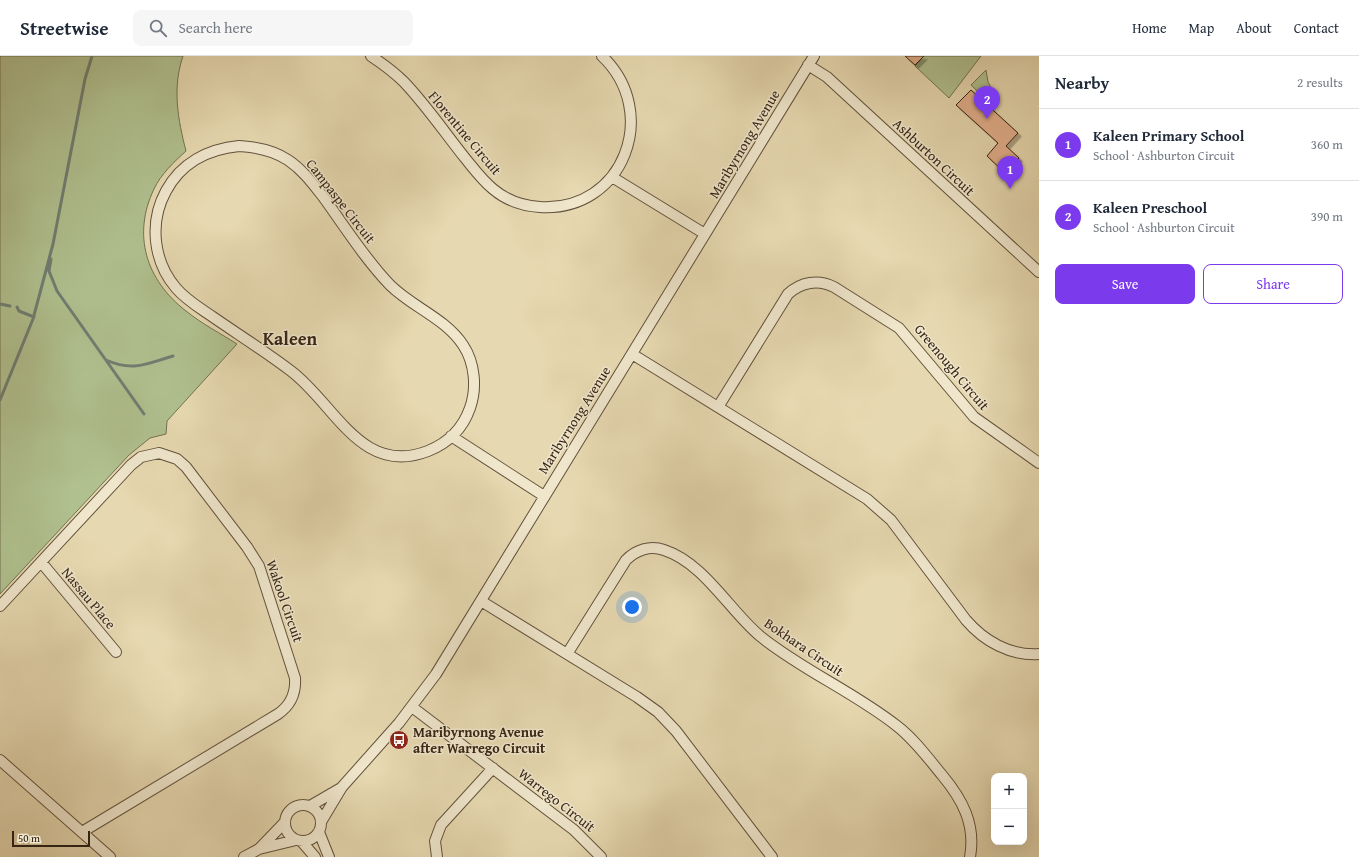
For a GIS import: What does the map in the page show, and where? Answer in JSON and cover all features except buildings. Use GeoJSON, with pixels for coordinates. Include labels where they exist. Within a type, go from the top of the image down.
{"type":"FeatureCollection","features":[{"type":"Feature","properties":{"kind":"street","name":"Florentine Circuit"},"geometry":{"type":"LineString","coordinates":[[371,56],[388,67],[404,83],[485,182],[510,200],[540,207],[570,204],[597,191],[612,177],[626,152],[631,133],[632,114],[624,85],[614,69],[602,56]]}},
{"type":"Feature","properties":{"kind":"street","name":"Maribyrnong Avenue"},"geometry":{"type":"LineString","coordinates":[[320,827],[342,787],[390,734],[436,674],[811,60]]}},
{"type":"Feature","properties":{"kind":"street","name":"Ashburton Circuit"},"geometry":{"type":"LineString","coordinates":[[811,60],[827,77],[1039,272]]}},
{"type":"Feature","properties":{"kind":"street","name":"Campaspe Circuit"},"geometry":{"type":"LineString","coordinates":[[239,146],[269,150],[288,160],[300,169],[384,278],[400,293],[451,331],[463,345],[473,370],[473,397],[465,418],[458,430],[451,436],[437,447],[412,455],[385,454],[368,447],[354,437],[299,377],[184,296],[165,272],[158,253],[155,238],[156,222],[160,202],[176,176],[191,162],[209,152],[239,146]]}},
{"type":"Feature","properties":{"kind":"street"},"geometry":{"type":"LineString","coordinates":[[612,177],[705,234]]}},
{"type":"Feature","properties":{"kind":"street","name":"Greenough Circuit"},"geometry":{"type":"LineString","coordinates":[[718,407],[788,294],[804,284],[822,283],[834,287],[900,328],[974,417],[1039,463]]}},
{"type":"Feature","properties":{"kind":"street"},"geometry":{"type":"LineString","coordinates":[[632,354],[858,493],[875,505],[894,524],[966,620],[980,634],[1006,649],[1026,654],[1039,654]]}},
{"type":"Feature","properties":{"kind":"street"},"geometry":{"type":"LineString","coordinates":[[451,436],[544,496]]}},
{"type":"Feature","properties":{"kind":"street","name":"Wakool Circuit"},"geometry":{"type":"LineString","coordinates":[[0,606],[136,461],[153,454],[171,456],[186,467],[254,556],[262,576],[295,678],[295,690],[291,701],[278,714],[82,832]]}},
{"type":"Feature","properties":{"kind":"street","name":"Bokhara Circuit"},"geometry":{"type":"LineString","coordinates":[[567,654],[626,560],[635,552],[647,548],[665,550],[684,561],[707,580],[762,637],[887,719],[912,740],[952,787],[963,804],[971,833],[970,857]]}},
{"type":"Feature","properties":{"kind":"street","name":"Nassau Place"},"geometry":{"type":"LineString","coordinates":[[41,562],[116,652]]}},
{"type":"Feature","properties":{"kind":"street"},"geometry":{"type":"LineString","coordinates":[[480,601],[648,704],[667,722],[772,857]]}},
{"type":"Feature","properties":{"kind":"street","name":"Warrego Circuit"},"geometry":{"type":"LineString","coordinates":[[412,707],[574,830],[601,857]]}},
{"type":"Feature","properties":{"kind":"street"},"geometry":{"type":"LineString","coordinates":[[0,760],[110,857]]}},
{"type":"Feature","properties":{"kind":"street"},"geometry":{"type":"LineString","coordinates":[[437,857],[435,841],[441,825],[493,768]]}},
{"type":"Feature","properties":{"kind":"street","name":"Maribyrnong Avenue"},"geometry":{"type":"LineString","coordinates":[[310,806],[342,787]]}},
{"type":"Feature","properties":{"kind":"street"},"geometry":{"type":"LineString","coordinates":[[259,849],[284,822],[288,813],[296,806],[310,806],[318,813],[320,827],[329,857]]}},
{"type":"Feature","properties":{"kind":"street"},"geometry":{"type":"LineString","coordinates":[[284,822],[287,833],[299,841],[315,857]]}},
{"type":"Feature","properties":{"kind":"street"},"geometry":{"type":"LineString","coordinates":[[244,857],[259,849],[312,840],[320,827]]}},
{"type":"Feature","properties":{"kind":"green space"},"geometry":{"type":"Polygon","coordinates":[[[0,56],[183,56],[178,80],[177,104],[186,151],[160,178],[147,206],[144,223],[144,240],[147,256],[152,271],[172,299],[198,320],[237,344],[167,421],[166,434],[150,438],[129,455],[0,594],[0,56]]]}},
{"type":"Feature","properties":{"kind":"green space"},"geometry":{"type":"Polygon","coordinates":[[[924,56],[981,56],[949,98],[915,66],[924,56]]]}},
{"type":"Feature","properties":{"kind":"green space"},"geometry":{"type":"Polygon","coordinates":[[[986,70],[988,82],[996,97],[991,104],[971,85],[986,70]]]}},
{"type":"Feature","properties":{"kind":"waterway"},"geometry":{"type":"LineString","coordinates":[[0,400],[33,319],[53,244],[85,79],[92,56]]}},
{"type":"Feature","properties":{"kind":"waterway"},"geometry":{"type":"LineString","coordinates":[[51,259],[49,271],[57,291],[144,414]]}},
{"type":"Feature","properties":{"kind":"waterway"},"geometry":{"type":"LineString","coordinates":[[0,304],[10,306]]}},
{"type":"Feature","properties":{"kind":"waterway"},"geometry":{"type":"LineString","coordinates":[[17,307],[19,311],[34,317]]}},
{"type":"Feature","properties":{"kind":"waterway"},"geometry":{"type":"LineString","coordinates":[[106,360],[124,366],[140,366],[173,356]]}},
{"type":"Feature","properties":{"kind":"place","name":"Kaleen Preschool"},"geometry":{"type":"Point","coordinates":[987,119]}},
{"type":"Feature","properties":{"kind":"place","name":"Kaleen Primary School"},"geometry":{"type":"Point","coordinates":[1010,189]}},
{"type":"Feature","properties":{"kind":"place","name":"Maribyrnong Avenue after Warrego Circuit"},"geometry":{"type":"Point","coordinates":[399,740]}},
{"type":"Feature","properties":{"kind":"district","name":"Kaleen"},"geometry":{"type":"Point","coordinates":[290,338]}}]}
